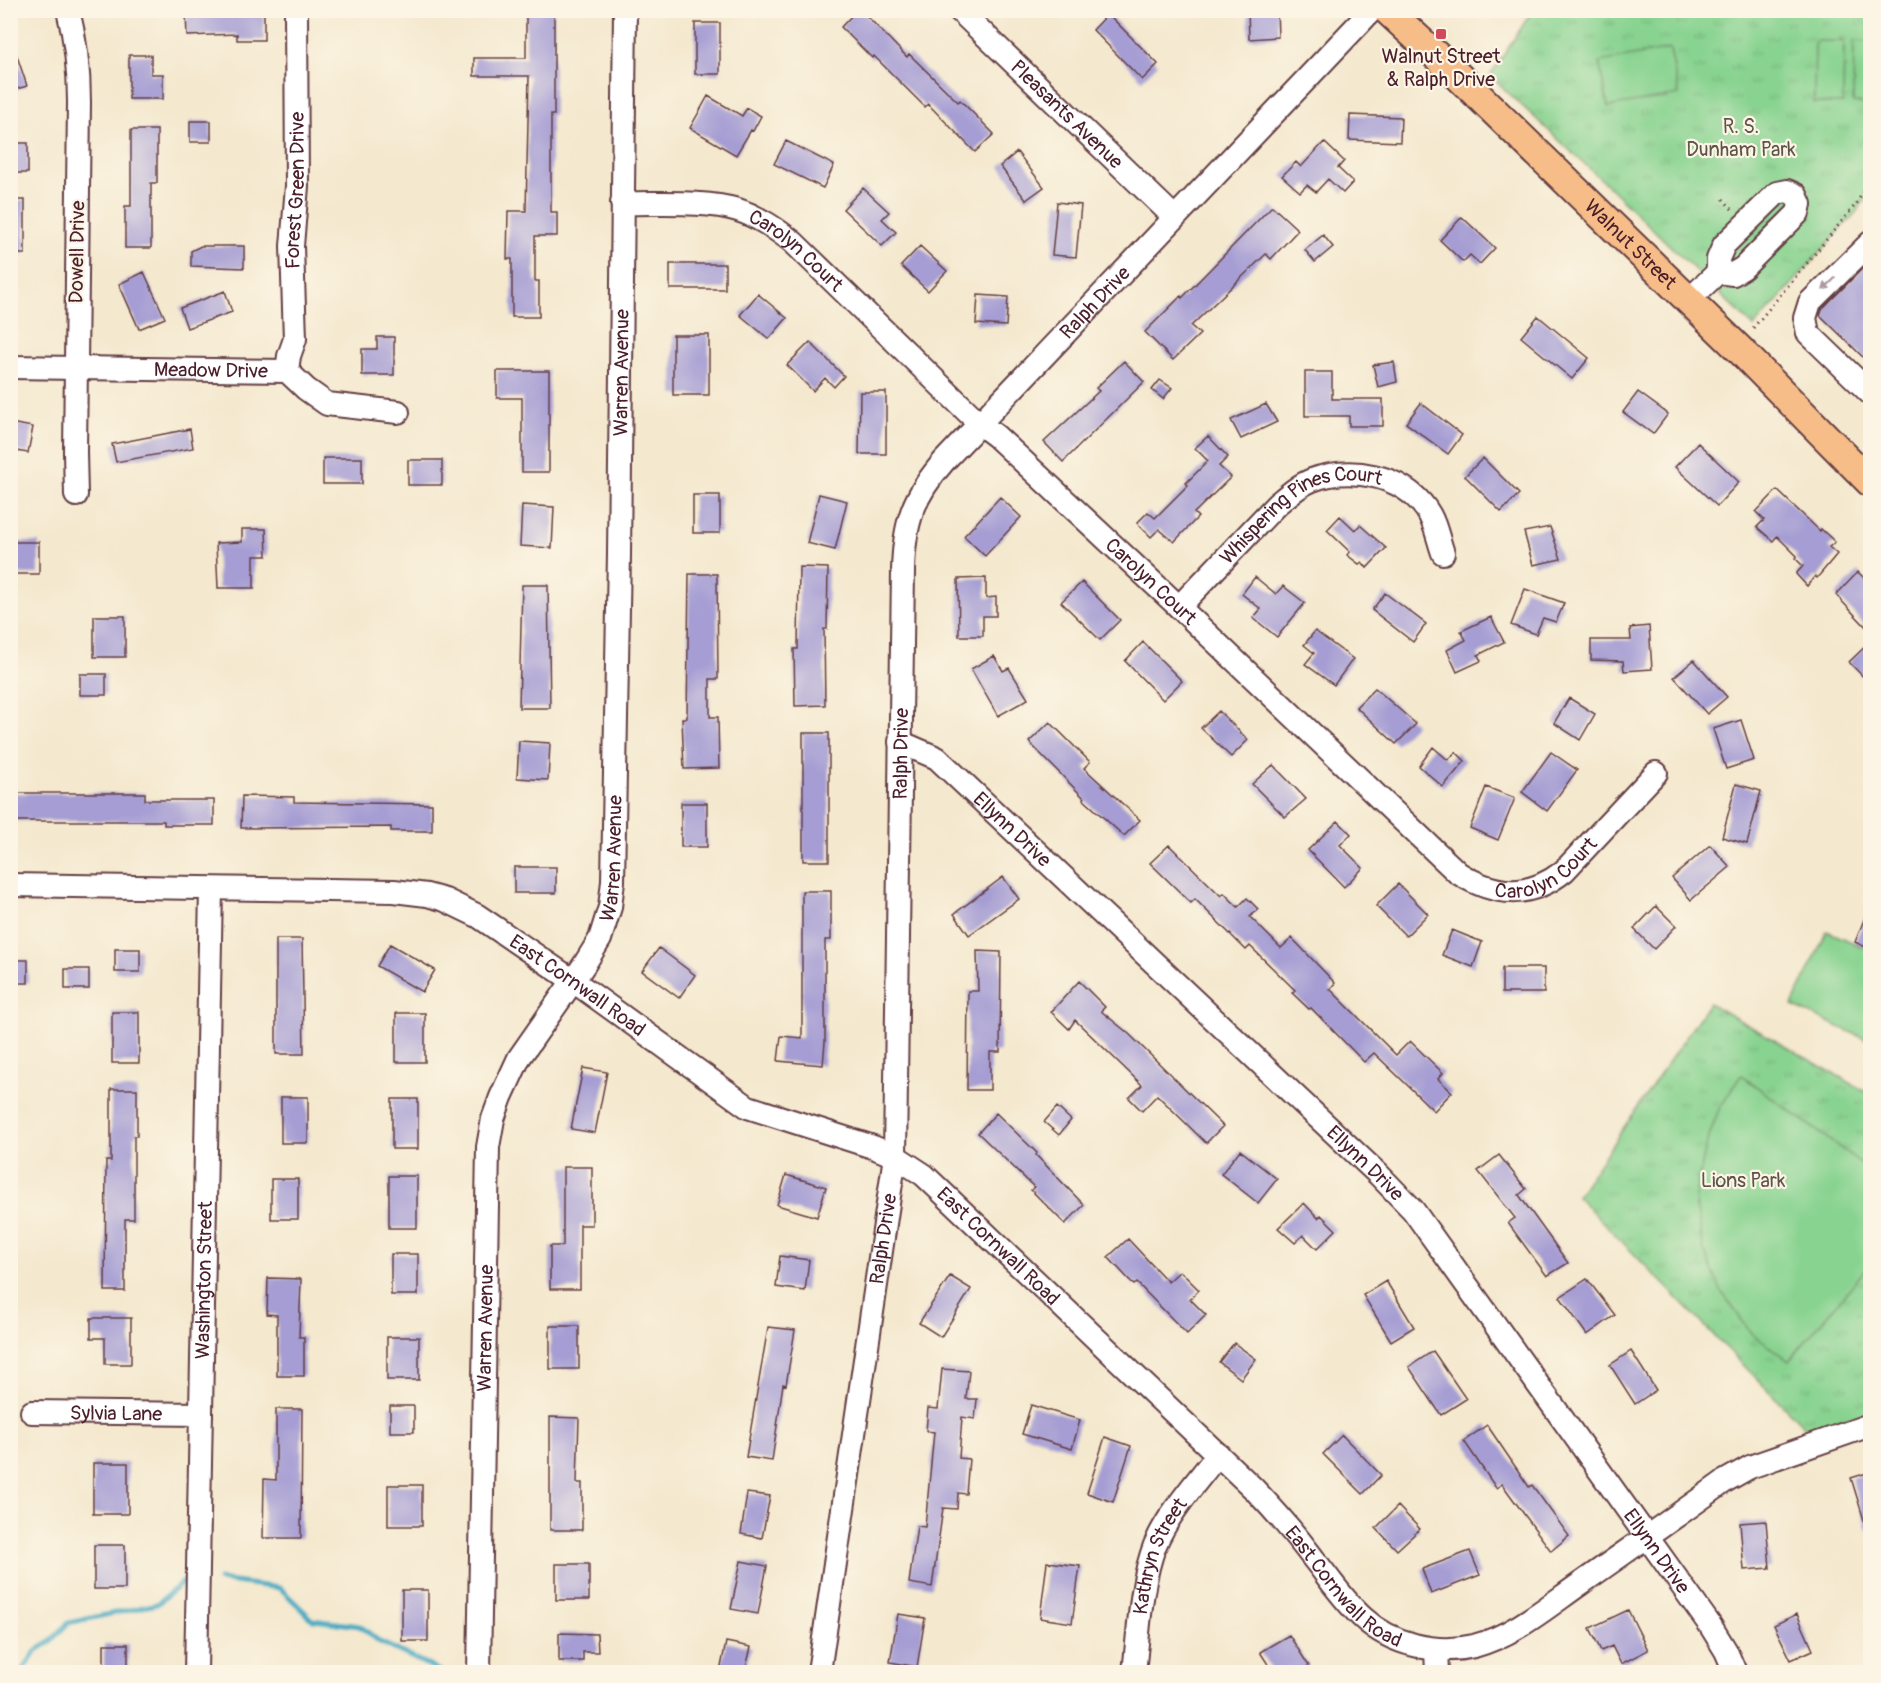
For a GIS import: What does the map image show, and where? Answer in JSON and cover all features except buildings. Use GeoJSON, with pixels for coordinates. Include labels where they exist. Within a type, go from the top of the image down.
{"type":"FeatureCollection","features":[{"type":"Feature","properties":{"kind":"main road","name":"Walnut Street"},"geometry":{"type":"LineString","coordinates":[[1387,10],[1689,300],[1870,482]]}},
{"type":"Feature","properties":{"kind":"street","name":"Dowell Drive"},"geometry":{"type":"LineString","coordinates":[[68,10],[74,31],[79,102],[75,368],[76,495]]}},
{"type":"Feature","properties":{"kind":"street","name":"Forest Green Drive"},"geometry":{"type":"LineString","coordinates":[[287,371],[288,356],[295,339],[292,246],[297,186],[296,10]]}},
{"type":"Feature","properties":{"kind":"street","name":"Warren Avenue"},"geometry":{"type":"LineString","coordinates":[[479,1672],[488,1147],[493,1119],[509,1076],[525,1048],[595,947],[606,923],[613,881],[625,10]]}},
{"type":"Feature","properties":{"kind":"street","name":"Pleasants Avenue"},"geometry":{"type":"LineString","coordinates":[[959,10],[1174,217]]}},
{"type":"Feature","properties":{"kind":"street","name":"Ralph Drive"},"geometry":{"type":"LineString","coordinates":[[819,1672],[895,1156],[903,571],[906,529],[912,510],[932,475],[1372,10]]}},
{"type":"Feature","properties":{"kind":"street","name":"Carolyn Court"},"geometry":{"type":"LineString","coordinates":[[622,203],[712,205],[735,209],[772,226],[793,242],[980,424],[996,436],[1179,607],[1458,873],[1488,889],[1504,891],[1523,891],[1554,879],[1656,773]]}},
{"type":"Feature","properties":{"kind":"street"},"geometry":{"type":"LineString","coordinates":[[1870,243],[1810,302],[1805,318],[1808,333],[1870,393]]}},
{"type":"Feature","properties":{"kind":"street"},"geometry":{"type":"LineString","coordinates":[[1689,300],[1718,272]]}},
{"type":"Feature","properties":{"kind":"street","name":"Meadow Drive"},"geometry":{"type":"LineString","coordinates":[[10,367],[287,371],[327,404],[398,412]]}},
{"type":"Feature","properties":{"kind":"street","name":"Whispering Pines Court"},"geometry":{"type":"LineString","coordinates":[[1179,607],[1277,504],[1294,489],[1328,475],[1360,474],[1388,480],[1404,488],[1419,500],[1428,512],[1443,553]]}},
{"type":"Feature","properties":{"kind":"street","name":"Ellynn Drive"},"geometry":{"type":"LineString","coordinates":[[900,742],[937,758],[1379,1175],[1413,1210],[1710,1625],[1726,1651],[1735,1672]]}},
{"type":"Feature","properties":{"kind":"street","name":"East Cornwall Road"},"geometry":{"type":"LineString","coordinates":[[10,885],[394,891],[446,900],[478,916],[572,980],[748,1107],[873,1147],[895,1156],[924,1175],[1218,1454],[1290,1527],[1363,1618],[1394,1638],[1436,1650],[1472,1646],[1505,1634],[1725,1481],[1750,1467],[1870,1425]]}},
{"type":"Feature","properties":{"kind":"street","name":"Washington Street"},"geometry":{"type":"LineString","coordinates":[[196,1672],[211,888]]}},
{"type":"Feature","properties":{"kind":"street","name":"Sylvia Lane"},"geometry":{"type":"LineString","coordinates":[[32,1412],[201,1414]]}},
{"type":"Feature","properties":{"kind":"street","name":"Kathryn Street"},"geometry":{"type":"LineString","coordinates":[[1134,1672],[1147,1576],[1155,1544],[1168,1519],[1218,1454]]}},
{"type":"Feature","properties":{"kind":"street"},"geometry":{"type":"LineString","coordinates":[[1436,1650],[1437,1672]]}},
{"type":"Feature","properties":{"kind":"path"},"geometry":{"type":"LineString","coordinates":[[1753,328],[1857,203],[1870,178]]}},
{"type":"Feature","properties":{"kind":"green space","name":"R. S. Dunham Park"},"geometry":{"type":"Polygon","coordinates":[[[1532,11],[1870,11],[1870,192],[1858,210],[1754,327],[1490,76],[1532,11]]]}},
{"type":"Feature","properties":{"kind":"green space"},"geometry":{"type":"Polygon","coordinates":[[[1815,41],[1844,41],[1843,103],[1814,103],[1815,41]]]}},
{"type":"Feature","properties":{"kind":"green space"},"geometry":{"type":"Polygon","coordinates":[[[1854,41],[1870,42],[1870,104],[1853,103],[1854,41]]]}},
{"type":"Feature","properties":{"kind":"green space"},"geometry":{"type":"Polygon","coordinates":[[[1670,49],[1679,95],[1608,107],[1599,62],[1670,49]]]}},
{"type":"Feature","properties":{"kind":"green space"},"geometry":{"type":"Polygon","coordinates":[[[1827,931],[1870,950],[1870,1041],[1792,1006],[1827,931]]]}},
{"type":"Feature","properties":{"kind":"green space","name":"Lions Park"},"geometry":{"type":"Polygon","coordinates":[[[1709,1003],[1870,1094],[1870,1425],[1819,1442],[1577,1196],[1709,1003]]]}},
{"type":"Feature","properties":{"kind":"green space"},"geometry":{"type":"Polygon","coordinates":[[[1741,1075],[1870,1170],[1870,1264],[1789,1361],[1751,1333],[1721,1291],[1703,1248],[1695,1196],[1707,1142],[1719,1109],[1741,1075]]]}},
{"type":"Feature","properties":{"kind":"waterway"},"geometry":{"type":"LineString","coordinates":[[219,1580],[280,1588],[313,1620],[360,1626],[380,1642],[442,1672]]}},
{"type":"Feature","properties":{"kind":"waterway"},"geometry":{"type":"LineString","coordinates":[[21,1672],[36,1651],[50,1642],[68,1623],[157,1604],[183,1582]]}},
{"type":"Feature","properties":{"kind":"place","name":"Walnut Street & Ralph Drive"},"geometry":{"type":"Point","coordinates":[1441,34]}}]}
